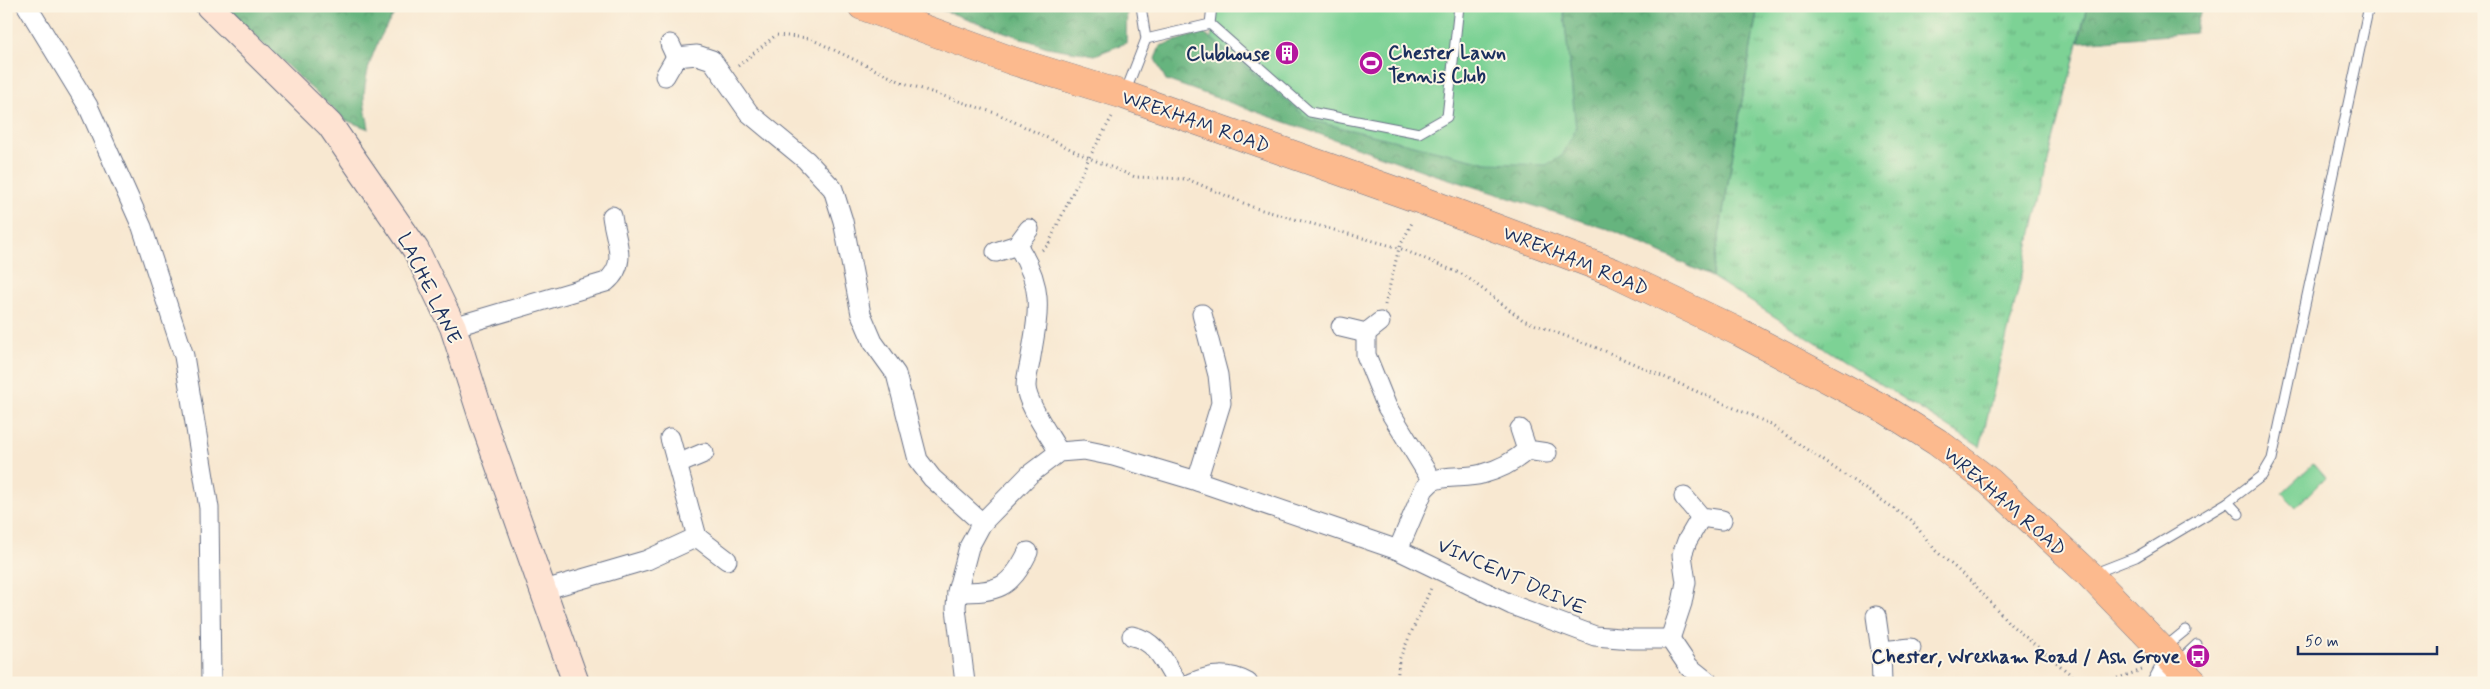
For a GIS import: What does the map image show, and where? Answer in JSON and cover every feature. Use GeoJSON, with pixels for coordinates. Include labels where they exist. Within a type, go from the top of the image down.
{"type":"FeatureCollection","features":[{"type":"Feature","properties":{"kind":"highway","name":"WREXHAM ROAD"},"geometry":{"type":"LineString","coordinates":[[862,6],[1013,61],[1124,95],[1424,201],[1613,272],[1741,333],[1888,411],[1937,442],[1990,482],[2090,575],[2176,664]]}},
{"type":"Feature","properties":{"kind":"street"},"geometry":{"type":"LineString","coordinates":[[27,6],[88,106],[96,123],[142,227],[184,356],[209,508],[211,683]]}},
{"type":"Feature","properties":{"kind":"street","name":"LACHE LANE"},"geometry":{"type":"LineString","coordinates":[[209,6],[330,125],[416,250],[453,327],[482,421],[576,683]]}},
{"type":"Feature","properties":{"kind":"street"},"geometry":{"type":"LineString","coordinates":[[665,76],[673,50],[712,60],[749,113],[806,160],[833,189],[843,221],[861,314],[874,342],[896,374],[918,460],[932,478],[982,523]]}},
{"type":"Feature","properties":{"kind":"street"},"geometry":{"type":"LineString","coordinates":[[453,327],[606,282],[615,275],[621,260],[612,216]]}},
{"type":"Feature","properties":{"kind":"street"},"geometry":{"type":"LineString","coordinates":[[996,252],[1017,245],[1029,230]]}},
{"type":"Feature","properties":{"kind":"street"},"geometry":{"type":"LineString","coordinates":[[965,683],[956,608],[957,592],[969,547],[982,523],[1030,474],[1059,452],[1031,402],[1026,387],[1038,319],[1039,296],[1029,263],[1017,245]]}},
{"type":"Feature","properties":{"kind":"street"},"geometry":{"type":"LineString","coordinates":[[1197,481],[1221,403],[1218,375],[1202,314]]}},
{"type":"Feature","properties":{"kind":"street"},"geometry":{"type":"LineString","coordinates":[[1341,327],[1373,327],[1366,355],[1387,408],[1432,480]]}},
{"type":"Feature","properties":{"kind":"street"},"geometry":{"type":"LineString","coordinates":[[1520,429],[1527,450]]}},
{"type":"Feature","properties":{"kind":"street"},"geometry":{"type":"LineString","coordinates":[[670,438],[698,538],[727,560]]}},
{"type":"Feature","properties":{"kind":"street","name":"VINCENT DRIVE"},"geometry":{"type":"LineString","coordinates":[[1059,452],[1084,450],[1113,456],[1197,481],[1398,550],[1512,604],[1595,636],[1632,639],[1670,639]]}},
{"type":"Feature","properties":{"kind":"street"},"geometry":{"type":"LineString","coordinates":[[1398,550],[1424,489],[1432,480],[1442,476],[1481,474],[1518,459],[1527,450]]}},
{"type":"Feature","properties":{"kind":"street"},"geometry":{"type":"LineString","coordinates":[[1527,450],[1547,453]]}},
{"type":"Feature","properties":{"kind":"street"},"geometry":{"type":"LineString","coordinates":[[678,464],[704,453]]}},
{"type":"Feature","properties":{"kind":"street"},"geometry":{"type":"LineString","coordinates":[[1684,497],[1701,517],[1722,520]]}},
{"type":"Feature","properties":{"kind":"street"},"geometry":{"type":"LineString","coordinates":[[1701,517],[1687,540],[1682,555],[1686,582],[1682,603],[1670,639],[1689,667],[1708,683]]}},
{"type":"Feature","properties":{"kind":"street"},"geometry":{"type":"LineString","coordinates":[[544,590],[647,560],[698,538]]}},
{"type":"Feature","properties":{"kind":"street"},"geometry":{"type":"LineString","coordinates":[[957,592],[977,592],[1006,584],[1017,574],[1028,552]]}},
{"type":"Feature","properties":{"kind":"street"},"geometry":{"type":"LineString","coordinates":[[1876,616],[1881,650],[1882,683]]}},
{"type":"Feature","properties":{"kind":"street"},"geometry":{"type":"LineString","coordinates":[[1132,636],[1144,638],[1156,648],[1177,683]]}},
{"type":"Feature","properties":{"kind":"street"},"geometry":{"type":"LineString","coordinates":[[1881,650],[1910,648]]}},
{"type":"Feature","properties":{"kind":"street"},"geometry":{"type":"LineString","coordinates":[[2157,683],[2176,664]]}},
{"type":"Feature","properties":{"kind":"street"},"geometry":{"type":"LineString","coordinates":[[1192,683],[1202,677],[1220,675],[1241,679],[1248,683]]}},
{"type":"Feature","properties":{"kind":"lane"},"geometry":{"type":"LineString","coordinates":[[1124,95],[1146,39],[1141,6]]}},
{"type":"Feature","properties":{"kind":"lane"},"geometry":{"type":"LineString","coordinates":[[1210,24],[1212,6]]}},
{"type":"Feature","properties":{"kind":"lane"},"geometry":{"type":"LineString","coordinates":[[1210,24],[1310,112],[1419,133],[1447,117],[1459,6]]}},
{"type":"Feature","properties":{"kind":"lane"},"geometry":{"type":"LineString","coordinates":[[2090,575],[2136,557],[2228,502],[2262,476],[2272,459],[2369,6]]}},
{"type":"Feature","properties":{"kind":"lane"},"geometry":{"type":"LineString","coordinates":[[1146,39],[1210,24]]}},
{"type":"Feature","properties":{"kind":"lane"},"geometry":{"type":"LineString","coordinates":[[2228,502],[2239,514]]}},
{"type":"Feature","properties":{"kind":"lane"},"geometry":{"type":"LineString","coordinates":[[2176,664],[2186,630]]}},
{"type":"Feature","properties":{"kind":"lane"},"geometry":{"type":"LineString","coordinates":[[2176,664],[2197,644]]}},
{"type":"Feature","properties":{"kind":"path"},"geometry":{"type":"LineString","coordinates":[[725,77],[776,35],[809,38],[902,82],[998,114],[1089,158],[1135,177],[1187,179],[1255,208],[1399,248],[1464,275],[1522,320],[1605,351],[1768,423],[1910,520],[1936,551],[1974,584],[2010,624],[2081,683]]}},
{"type":"Feature","properties":{"kind":"path"},"geometry":{"type":"LineString","coordinates":[[1029,263],[1048,245],[1089,158],[1124,95]]}},
{"type":"Feature","properties":{"kind":"path"},"geometry":{"type":"LineString","coordinates":[[1373,327],[1399,248],[1424,201]]}},
{"type":"Feature","properties":{"kind":"path"},"geometry":{"type":"LineString","coordinates":[[1397,683],[1399,660],[1440,570]]}},
{"type":"Feature","properties":{"kind":"path"},"geometry":{"type":"LineString","coordinates":[[2103,683],[2143,670],[2176,664]]}},
{"type":"Feature","properties":{"kind":"green space"},"geometry":{"type":"Polygon","coordinates":[[[223,6],[400,6],[386,26],[375,49],[367,73],[364,97],[369,129],[345,120],[223,6]]]}},
{"type":"Feature","properties":{"kind":"green space"},"geometry":{"type":"Polygon","coordinates":[[[931,6],[1127,6],[1126,43],[1095,55],[1047,47],[931,6]]]}},
{"type":"Feature","properties":{"kind":"green space"},"geometry":{"type":"Polygon","coordinates":[[[1216,6],[1563,6],[1576,129],[1562,156],[1546,165],[1488,163],[1310,120],[1211,38],[1216,6]]]}},
{"type":"Feature","properties":{"kind":"green space"},"geometry":{"type":"Polygon","coordinates":[[[1563,6],[1758,6],[1712,277],[1614,231],[1427,172],[1166,80],[1155,59],[1160,46],[1203,32],[1310,120],[1488,163],[1576,129],[1563,6]]]}},
{"type":"Feature","properties":{"kind":"green space"},"geometry":{"type":"Polygon","coordinates":[[[1758,6],[2087,6],[1980,447],[1712,277],[1758,6]]]}},
{"type":"Feature","properties":{"kind":"green space"},"geometry":{"type":"Polygon","coordinates":[[[2087,6],[2202,6],[2195,33],[2079,42],[2087,6]]]}},
{"type":"Feature","properties":{"kind":"green space"},"geometry":{"type":"Polygon","coordinates":[[[2313,464],[2325,478],[2296,507],[2282,493],[2313,464]]]}},
{"type":"Feature","properties":{"kind":"place","name":"Clubhouse"},"geometry":{"type":"Point","coordinates":[1287,53]}},
{"type":"Feature","properties":{"kind":"place","name":"Chester Lawn Tennis Club"},"geometry":{"type":"Point","coordinates":[1371,63]}},
{"type":"Feature","properties":{"kind":"place","name":"Chester, Wrexham Road / Ash Grove"},"geometry":{"type":"Point","coordinates":[2198,656]}}]}
